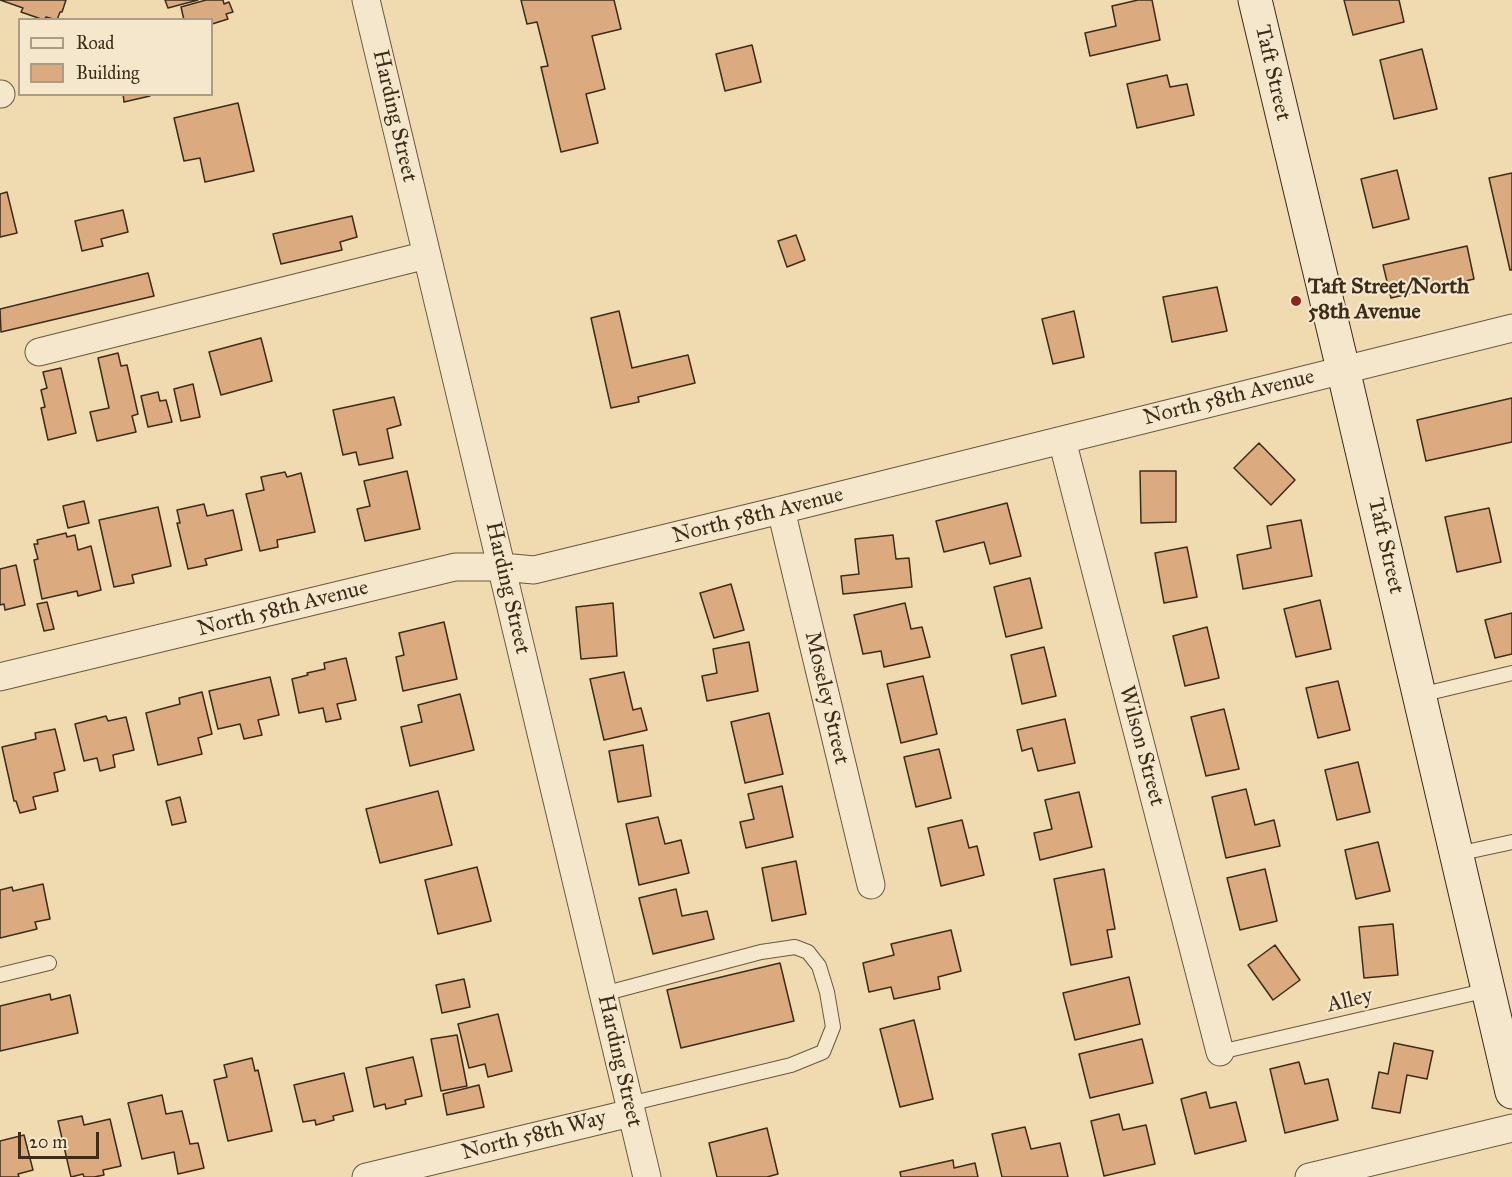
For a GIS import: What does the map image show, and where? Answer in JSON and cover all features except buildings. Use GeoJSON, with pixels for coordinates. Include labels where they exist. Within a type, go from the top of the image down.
{"type":"FeatureCollection","features":[{"type":"Feature","properties":{"kind":"street","name":"Harding Street"},"geometry":{"type":"LineString","coordinates":[[366,0],[647,1177]]}},
{"type":"Feature","properties":{"kind":"street","name":"Taft Street"},"geometry":{"type":"LineString","coordinates":[[1255,0],[1512,1092]]}},
{"type":"Feature","properties":{"kind":"street"},"geometry":{"type":"LineString","coordinates":[[39,352],[428,255]]}},
{"type":"Feature","properties":{"kind":"street","name":"North 58th Avenue"},"geometry":{"type":"LineString","coordinates":[[0,677],[455,567],[534,570],[1512,328]]}},
{"type":"Feature","properties":{"kind":"street","name":"Wilson Street"},"geometry":{"type":"LineString","coordinates":[[1062,440],[1220,1052]]}},
{"type":"Feature","properties":{"kind":"street","name":"Moseley Street"},"geometry":{"type":"LineString","coordinates":[[782,510],[871,885]]}},
{"type":"Feature","properties":{"kind":"street","name":"North 58th Way"},"geometry":{"type":"LineString","coordinates":[[366,1177],[630,1108]]}},
{"type":"Feature","properties":{"kind":"street"},"geometry":{"type":"LineString","coordinates":[[1309,1177],[1512,1128]]}},
{"type":"Feature","properties":{"kind":"lane"},"geometry":{"type":"LineString","coordinates":[[1419,695],[1512,673]]}},
{"type":"Feature","properties":{"kind":"lane"},"geometry":{"type":"LineString","coordinates":[[1457,854],[1512,842]]}},
{"type":"Feature","properties":{"kind":"lane"},"geometry":{"type":"LineString","coordinates":[[603,994],[761,952],[795,947],[808,952],[819,966],[827,992],[833,1026],[823,1052],[791,1065],[630,1108]]}},
{"type":"Feature","properties":{"kind":"lane"},"geometry":{"type":"LineString","coordinates":[[0,975],[49,963]]}},
{"type":"Feature","properties":{"kind":"lane","name":"Alley"},"geometry":{"type":"LineString","coordinates":[[1220,1052],[1488,990]]}},
{"type":"Feature","properties":{"kind":"place","name":"Taft Street/North 58th Avenue"},"geometry":{"type":"Point","coordinates":[1296,301]}}]}
